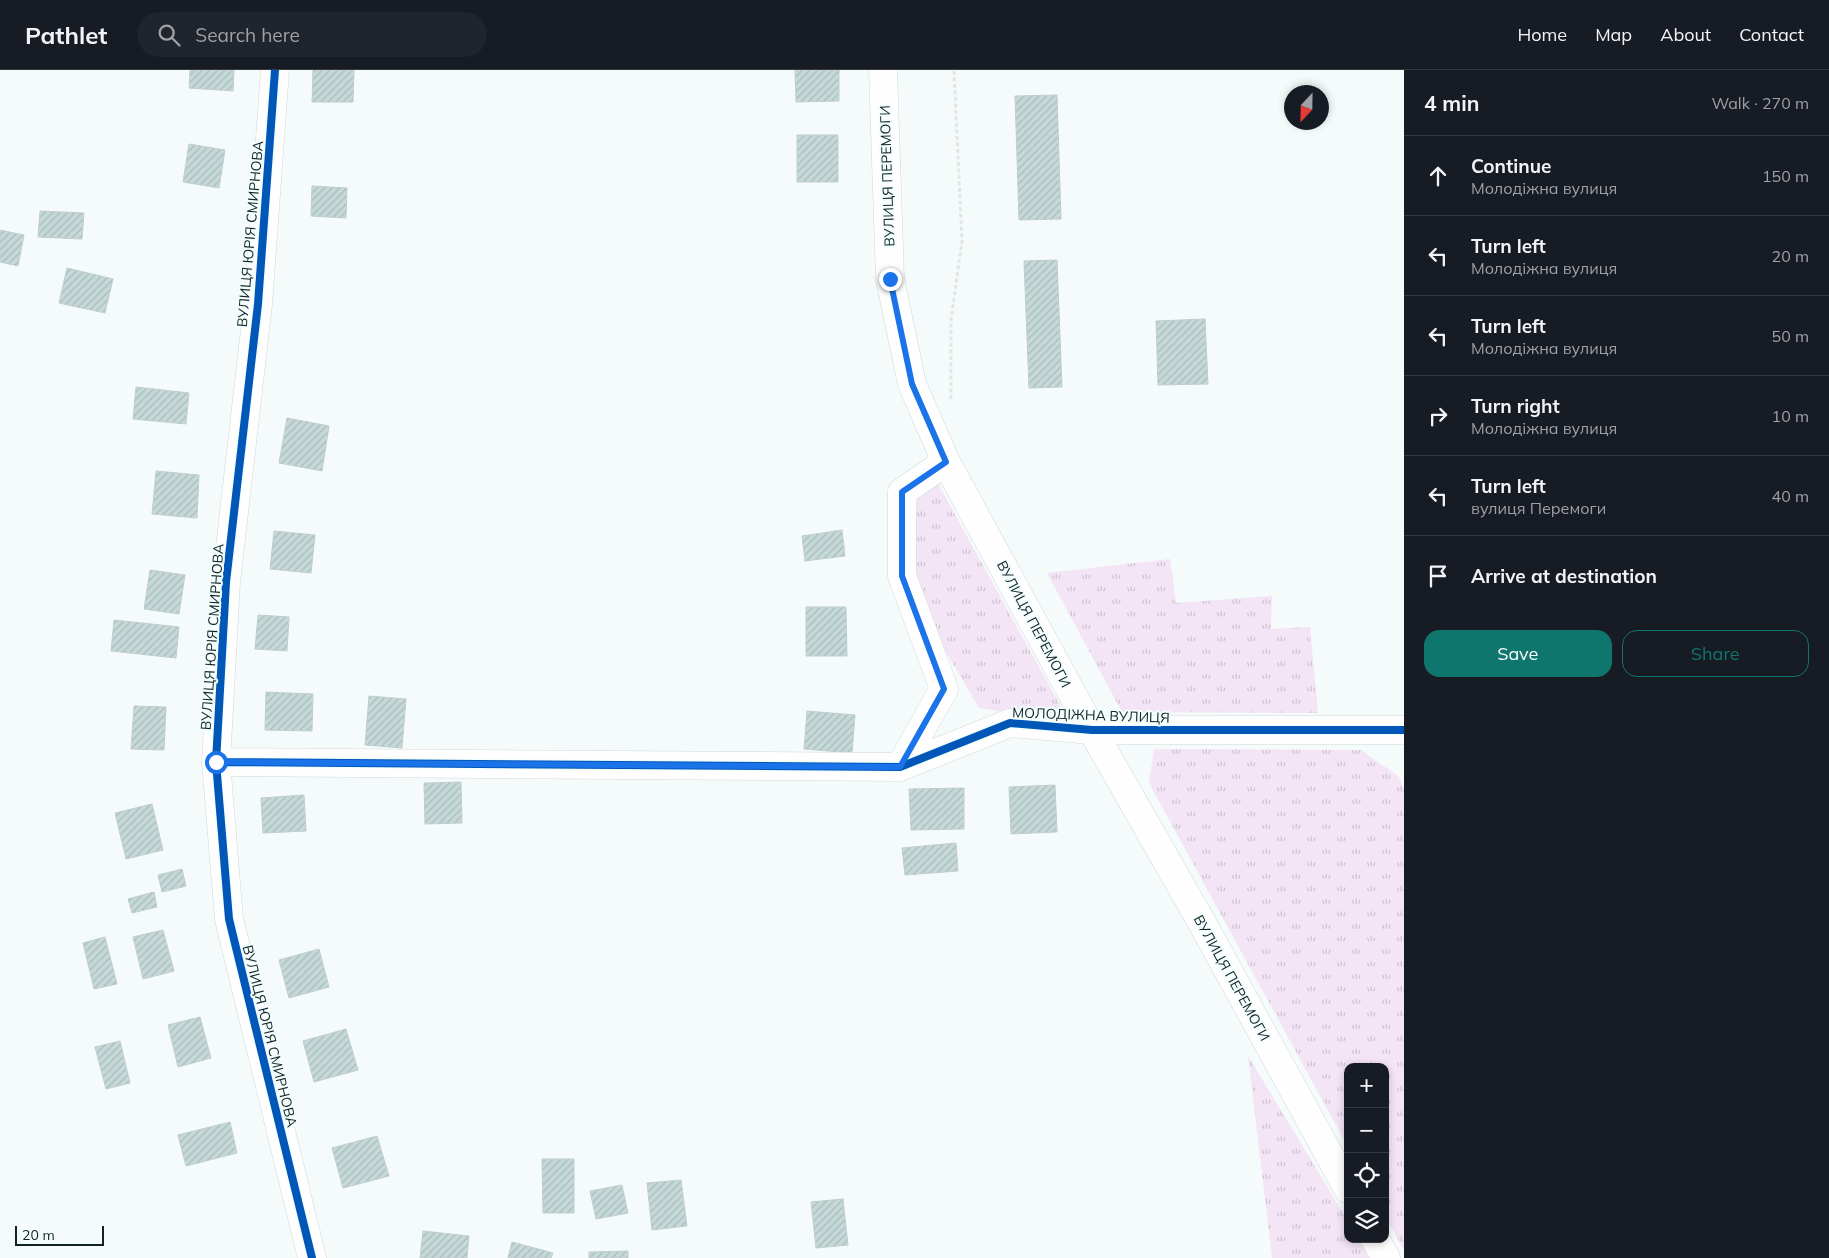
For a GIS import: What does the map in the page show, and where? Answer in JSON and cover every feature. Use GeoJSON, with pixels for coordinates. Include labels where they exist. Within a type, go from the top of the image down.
{"type":"FeatureCollection","features":[{"type":"Feature","properties":{"kind":"street","name":"ВУЛИЦЯ ЮРІЯ СМИРНОВА"},"geometry":{"type":"LineString","coordinates":[[275,70],[258,304],[226,582],[216,762],[229,919],[312,1258]]}},
{"type":"Feature","properties":{"kind":"street","name":"ВУЛИЦЯ ПЕРЕМОГИ"},"geometry":{"type":"LineString","coordinates":[[884,70],[890,279],[912,384],[946,462],[1092,730],[1201,921],[1344,1182]]}},
{"type":"Feature","properties":{"kind":"street"},"geometry":{"type":"LineString","coordinates":[[900,767],[944,689],[902,576],[902,492],[946,462]]}},
{"type":"Feature","properties":{"kind":"street","name":"МОЛОДІЖНА ВУЛИЦЯ"},"geometry":{"type":"LineString","coordinates":[[216,762],[900,767],[1010,723],[1092,730],[1404,730]]}},
{"type":"Feature","properties":{"kind":"street"},"geometry":{"type":"LineString","coordinates":[[1377,1243],[1386,1258]]}},
{"type":"Feature","properties":{"kind":"path"},"geometry":{"type":"LineString","coordinates":[[951,409],[951,320],[962,241],[954,70]]}},
{"type":"Feature","properties":{"kind":"green space"},"geometry":{"type":"Polygon","coordinates":[[[936,480],[1061,707],[1038,717],[979,708],[934,632],[914,580],[913,531],[918,496],[936,480]]]}},
{"type":"Feature","properties":{"kind":"green space"},"geometry":{"type":"Polygon","coordinates":[[[1170,559],[1176,603],[1272,596],[1271,629],[1310,627],[1318,713],[1122,712],[1047,573],[1170,559]]]}},
{"type":"Feature","properties":{"kind":"green space"},"geometry":{"type":"Polygon","coordinates":[[[1154,749],[1361,750],[1398,776],[1404,789],[1404,1250],[1389,1223],[1389,1063],[1344,1063],[1344,1140],[1149,783],[1154,749]]]}},
{"type":"Feature","properties":{"kind":"green space"},"geometry":{"type":"Polygon","coordinates":[[[1248,1056],[1344,1214],[1344,1243],[1361,1243],[1369,1258],[1272,1258],[1248,1056]]]}},
{"type":"Feature","properties":{"kind":"building"},"geometry":{"type":"Polygon","coordinates":[[[190,70],[234,70],[233,91],[189,88],[190,70]]]}},
{"type":"Feature","properties":{"kind":"building"},"geometry":{"type":"Polygon","coordinates":[[[313,70],[354,70],[353,102],[312,102],[313,70]]]}},
{"type":"Feature","properties":{"kind":"building"},"geometry":{"type":"Polygon","coordinates":[[[795,70],[839,70],[839,101],[796,102],[795,70]]]}},
{"type":"Feature","properties":{"kind":"building"},"geometry":{"type":"Polygon","coordinates":[[[1057,95],[1061,219],[1019,220],[1015,96],[1057,95]]]}},
{"type":"Feature","properties":{"kind":"building"},"geometry":{"type":"Polygon","coordinates":[[[797,135],[838,135],[838,182],[797,182],[797,135]]]}},
{"type":"Feature","properties":{"kind":"building"},"geometry":{"type":"Polygon","coordinates":[[[189,144],[225,150],[219,188],[183,182],[189,144]]]}},
{"type":"Feature","properties":{"kind":"building"},"geometry":{"type":"Polygon","coordinates":[[[312,186],[347,188],[346,218],[311,216],[312,186]]]}},
{"type":"Feature","properties":{"kind":"building"},"geometry":{"type":"Polygon","coordinates":[[[40,211],[84,213],[82,239],[38,237],[40,211]]]}},
{"type":"Feature","properties":{"kind":"building"},"geometry":{"type":"Polygon","coordinates":[[[0,230],[24,235],[18,266],[0,262],[0,230]]]}},
{"type":"Feature","properties":{"kind":"building"},"geometry":{"type":"Polygon","coordinates":[[[1057,260],[1062,387],[1029,388],[1024,261],[1057,260]]]}},
{"type":"Feature","properties":{"kind":"building"},"geometry":{"type":"Polygon","coordinates":[[[67,268],[113,279],[105,313],[59,303],[67,268]]]}},
{"type":"Feature","properties":{"kind":"building"},"geometry":{"type":"Polygon","coordinates":[[[1205,319],[1208,384],[1158,385],[1156,321],[1205,319]]]}},
{"type":"Feature","properties":{"kind":"building"},"geometry":{"type":"Polygon","coordinates":[[[136,387],[189,393],[186,424],[133,419],[136,387]]]}},
{"type":"Feature","properties":{"kind":"building"},"geometry":{"type":"Polygon","coordinates":[[[287,418],[329,426],[322,471],[279,463],[287,418]]]}},
{"type":"Feature","properties":{"kind":"building"},"geometry":{"type":"Polygon","coordinates":[[[156,471],[199,475],[197,518],[152,514],[156,471]]]}},
{"type":"Feature","properties":{"kind":"building"},"geometry":{"type":"Polygon","coordinates":[[[842,530],[845,556],[805,561],[802,536],[842,530]]]}},
{"type":"Feature","properties":{"kind":"building"},"geometry":{"type":"Polygon","coordinates":[[[274,531],[315,535],[311,573],[270,569],[274,531]]]}},
{"type":"Feature","properties":{"kind":"building"},"geometry":{"type":"Polygon","coordinates":[[[150,570],[185,575],[179,614],[144,609],[150,570]]]}},
{"type":"Feature","properties":{"kind":"building"},"geometry":{"type":"Polygon","coordinates":[[[806,607],[846,607],[847,656],[806,656],[806,607]]]}},
{"type":"Feature","properties":{"kind":"building"},"geometry":{"type":"Polygon","coordinates":[[[258,615],[289,617],[287,651],[255,649],[258,615]]]}},
{"type":"Feature","properties":{"kind":"building"},"geometry":{"type":"Polygon","coordinates":[[[114,620],[179,627],[176,658],[111,651],[114,620]]]}},
{"type":"Feature","properties":{"kind":"building"},"geometry":{"type":"Polygon","coordinates":[[[266,692],[313,694],[312,731],[265,730],[266,692]]]}},
{"type":"Feature","properties":{"kind":"building"},"geometry":{"type":"Polygon","coordinates":[[[369,696],[406,699],[402,748],[365,745],[369,696]]]}},
{"type":"Feature","properties":{"kind":"building"},"geometry":{"type":"Polygon","coordinates":[[[134,706],[166,707],[164,750],[131,749],[134,706]]]}},
{"type":"Feature","properties":{"kind":"building"},"geometry":{"type":"Polygon","coordinates":[[[807,711],[855,715],[852,753],[804,749],[807,711]]]}},
{"type":"Feature","properties":{"kind":"building"},"geometry":{"type":"Polygon","coordinates":[[[461,782],[462,823],[425,824],[424,783],[461,782]]]}},
{"type":"Feature","properties":{"kind":"building"},"geometry":{"type":"Polygon","coordinates":[[[1055,785],[1057,832],[1011,834],[1009,787],[1055,785]]]}},
{"type":"Feature","properties":{"kind":"building"},"geometry":{"type":"Polygon","coordinates":[[[964,788],[964,829],[911,830],[909,789],[964,788]]]}},
{"type":"Feature","properties":{"kind":"building"},"geometry":{"type":"Polygon","coordinates":[[[304,795],[306,831],[263,833],[261,798],[304,795]]]}},
{"type":"Feature","properties":{"kind":"building"},"geometry":{"type":"Polygon","coordinates":[[[152,804],[163,850],[126,859],[115,813],[152,804]]]}},
{"type":"Feature","properties":{"kind":"building"},"geometry":{"type":"Polygon","coordinates":[[[956,843],[958,871],[905,875],[902,848],[956,843]]]}},
{"type":"Feature","properties":{"kind":"building"},"geometry":{"type":"Polygon","coordinates":[[[182,869],[186,886],[162,892],[158,875],[182,869]]]}},
{"type":"Feature","properties":{"kind":"building"},"geometry":{"type":"Polygon","coordinates":[[[154,892],[157,907],[132,913],[128,899],[154,892]]]}},
{"type":"Feature","properties":{"kind":"building"},"geometry":{"type":"Polygon","coordinates":[[[163,930],[174,971],[143,979],[133,937],[163,930]]]}},
{"type":"Feature","properties":{"kind":"building"},"geometry":{"type":"Polygon","coordinates":[[[105,937],[117,984],[94,989],[83,943],[105,937]]]}},
{"type":"Feature","properties":{"kind":"building"},"geometry":{"type":"Polygon","coordinates":[[[319,949],[329,987],[289,998],[279,960],[319,949]]]}},
{"type":"Feature","properties":{"kind":"building"},"geometry":{"type":"Polygon","coordinates":[[[200,1017],[211,1058],[178,1067],[168,1025],[200,1017]]]}},
{"type":"Feature","properties":{"kind":"building"},"geometry":{"type":"Polygon","coordinates":[[[346,1029],[358,1070],[314,1082],[303,1041],[346,1029]]]}},
{"type":"Feature","properties":{"kind":"building"},"geometry":{"type":"Polygon","coordinates":[[[120,1041],[130,1083],[106,1089],[95,1047],[120,1041]]]}},
{"type":"Feature","properties":{"kind":"building"},"geometry":{"type":"Polygon","coordinates":[[[230,1122],[237,1153],[186,1166],[178,1135],[230,1122]]]}},
{"type":"Feature","properties":{"kind":"building"},"geometry":{"type":"Polygon","coordinates":[[[377,1136],[389,1176],[343,1188],[332,1148],[377,1136]]]}},
{"type":"Feature","properties":{"kind":"building"},"geometry":{"type":"Polygon","coordinates":[[[542,1159],[574,1159],[574,1213],[543,1213],[542,1159]]]}},
{"type":"Feature","properties":{"kind":"building"},"geometry":{"type":"Polygon","coordinates":[[[681,1180],[687,1226],[652,1230],[647,1183],[681,1180]]]}},
{"type":"Feature","properties":{"kind":"building"},"geometry":{"type":"Polygon","coordinates":[[[622,1185],[628,1213],[596,1219],[590,1191],[622,1185]]]}},
{"type":"Feature","properties":{"kind":"building"},"geometry":{"type":"Polygon","coordinates":[[[843,1199],[848,1245],[816,1248],[811,1202],[843,1199]]]}},
{"type":"Feature","properties":{"kind":"building"},"geometry":{"type":"Polygon","coordinates":[[[423,1231],[469,1236],[467,1258],[420,1258],[423,1231]]]}},
{"type":"Feature","properties":{"kind":"building"},"geometry":{"type":"Polygon","coordinates":[[[512,1242],[553,1253],[551,1258],[508,1258],[512,1242]]]}},
{"type":"Feature","properties":{"kind":"building"},"geometry":{"type":"Polygon","coordinates":[[[628,1251],[628,1258],[589,1258],[589,1252],[628,1251]]]}},
{"type":"Feature","properties":{"kind":"cycle path"},"geometry":{"type":"LineString","coordinates":[[275,70],[258,304],[226,582],[216,762],[229,919],[312,1258]]}},
{"type":"Feature","properties":{"kind":"cycle path"},"geometry":{"type":"LineString","coordinates":[[216,762],[900,767],[1010,723],[1092,730],[1404,730]]}},
{"type":"Feature","properties":{"kind":"route"},"geometry":{"type":"LineString","coordinates":[[216,762],[900,767],[944,689],[902,576],[902,492],[946,462],[912,384],[890,279]]}}]}
